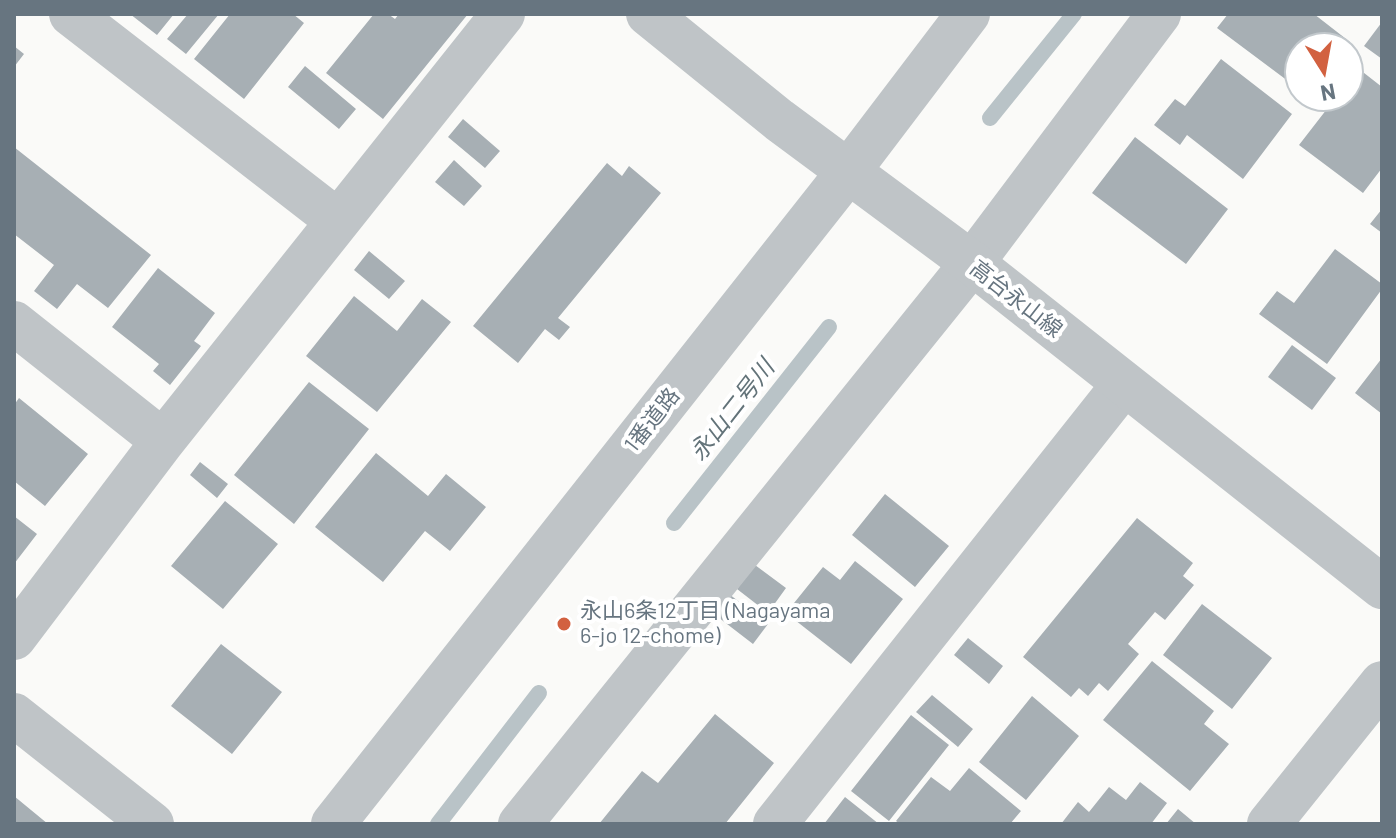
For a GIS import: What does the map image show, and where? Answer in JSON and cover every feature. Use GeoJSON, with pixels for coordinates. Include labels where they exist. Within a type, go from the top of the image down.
{"type":"FeatureCollection","features":[{"type":"Feature","properties":{"kind":"street"},"geometry":{"type":"LineString","coordinates":[[71,14],[338,221]]}},
{"type":"Feature","properties":{"kind":"street"},"geometry":{"type":"LineString","coordinates":[[14,638],[163,441],[503,14]]}},
{"type":"Feature","properties":{"kind":"street","name":"高台永山線"},"geometry":{"type":"LineString","coordinates":[[648,14],[779,120],[972,263],[1382,587]]}},
{"type":"Feature","properties":{"kind":"street","name":"1番道路"},"geometry":{"type":"LineString","coordinates":[[333,824],[848,172],[968,14]]}},
{"type":"Feature","properties":{"kind":"street"},"geometry":{"type":"LineString","coordinates":[[520,824],[972,263],[1159,14]]}},
{"type":"Feature","properties":{"kind":"street"},"geometry":{"type":"LineString","coordinates":[[14,323],[163,441]]}},
{"type":"Feature","properties":{"kind":"street"},"geometry":{"type":"LineString","coordinates":[[775,824],[1124,384]]}},
{"type":"Feature","properties":{"kind":"street"},"geometry":{"type":"LineString","coordinates":[[1269,824],[1382,683]]}},
{"type":"Feature","properties":{"kind":"street"},"geometry":{"type":"LineString","coordinates":[[14,715],[152,824]]}},
{"type":"Feature","properties":{"kind":"building"},"geometry":{"type":"Polygon","coordinates":[[[130,14],[174,14],[157,35],[130,14]]]}},
{"type":"Feature","properties":{"kind":"building"},"geometry":{"type":"Polygon","coordinates":[[[188,14],[219,14],[186,54],[167,39],[188,14]]]}},
{"type":"Feature","properties":{"kind":"building"},"geometry":{"type":"Polygon","coordinates":[[[230,14],[293,14],[304,23],[244,99],[194,59],[230,14]]]}},
{"type":"Feature","properties":{"kind":"building"},"geometry":{"type":"Polygon","coordinates":[[[374,14],[388,14],[395,19],[399,14],[468,14],[383,119],[326,73],[374,14]]]}},
{"type":"Feature","properties":{"kind":"building"},"geometry":{"type":"Polygon","coordinates":[[[1228,14],[1314,14],[1337,32],[1284,32],[1284,78],[1217,28],[1228,14]]]}},
{"type":"Feature","properties":{"kind":"building"},"geometry":{"type":"Polygon","coordinates":[[[1382,22],[1382,59],[1364,46],[1382,22]]]}},
{"type":"Feature","properties":{"kind":"building"},"geometry":{"type":"Polygon","coordinates":[[[14,46],[24,54],[14,67],[14,46]]]}},
{"type":"Feature","properties":{"kind":"building"},"geometry":{"type":"Polygon","coordinates":[[[1221,59],[1284,108],[1284,112],[1292,114],[1243,179],[1187,135],[1180,145],[1154,125],[1175,99],[1185,106],[1221,59]]]}},
{"type":"Feature","properties":{"kind":"building"},"geometry":{"type":"Polygon","coordinates":[[[305,66],[356,109],[339,129],[288,87],[305,66]]]}},
{"type":"Feature","properties":{"kind":"building"},"geometry":{"type":"Polygon","coordinates":[[[1364,73],[1382,87],[1382,168],[1363,193],[1299,145],[1325,112],[1364,112],[1364,73]]]}},
{"type":"Feature","properties":{"kind":"building"},"geometry":{"type":"Polygon","coordinates":[[[463,119],[500,151],[485,168],[448,137],[463,119]]]}},
{"type":"Feature","properties":{"kind":"building"},"geometry":{"type":"Polygon","coordinates":[[[1135,137],[1228,209],[1186,264],[1092,193],[1135,137]]]}},
{"type":"Feature","properties":{"kind":"building"},"geometry":{"type":"Polygon","coordinates":[[[14,147],[151,255],[108,308],[77,284],[57,309],[34,291],[54,265],[14,234],[14,147]]]}},
{"type":"Feature","properties":{"kind":"building"},"geometry":{"type":"Polygon","coordinates":[[[454,160],[482,186],[464,206],[435,182],[454,160]]]}},
{"type":"Feature","properties":{"kind":"building"},"geometry":{"type":"Polygon","coordinates":[[[607,163],[622,176],[629,166],[661,193],[558,318],[570,327],[559,340],[545,329],[518,363],[473,326],[607,163]]]}},
{"type":"Feature","properties":{"kind":"building"},"geometry":{"type":"Polygon","coordinates":[[[1382,209],[1382,233],[1370,224],[1382,209]]]}},
{"type":"Feature","properties":{"kind":"building"},"geometry":{"type":"Polygon","coordinates":[[[1335,249],[1382,284],[1382,289],[1327,364],[1259,314],[1277,291],[1294,303],[1335,249]]]}},
{"type":"Feature","properties":{"kind":"building"},"geometry":{"type":"Polygon","coordinates":[[[369,251],[405,281],[389,299],[354,270],[369,251]]]}},
{"type":"Feature","properties":{"kind":"building"},"geometry":{"type":"Polygon","coordinates":[[[158,268],[215,313],[194,341],[201,346],[170,385],[153,371],[159,364],[112,327],[158,268]]]}},
{"type":"Feature","properties":{"kind":"building"},"geometry":{"type":"Polygon","coordinates":[[[354,296],[397,331],[422,299],[451,322],[377,412],[306,356],[354,296]]]}},
{"type":"Feature","properties":{"kind":"building"},"geometry":{"type":"Polygon","coordinates":[[[1292,345],[1336,378],[1312,410],[1268,377],[1292,345]]]}},
{"type":"Feature","properties":{"kind":"building"},"geometry":{"type":"Polygon","coordinates":[[[1382,358],[1382,414],[1355,393],[1382,358]]]}},
{"type":"Feature","properties":{"kind":"building"},"geometry":{"type":"Polygon","coordinates":[[[309,382],[369,429],[294,524],[234,475],[309,382]]]}},
{"type":"Feature","properties":{"kind":"building"},"geometry":{"type":"Polygon","coordinates":[[[19,398],[88,454],[45,506],[14,481],[14,405],[19,398]]]}},
{"type":"Feature","properties":{"kind":"building"},"geometry":{"type":"Polygon","coordinates":[[[376,453],[428,496],[446,474],[486,507],[450,551],[425,531],[383,582],[315,527],[376,453]]]}},
{"type":"Feature","properties":{"kind":"building"},"geometry":{"type":"Polygon","coordinates":[[[200,462],[228,484],[217,498],[190,475],[200,462]]]}},
{"type":"Feature","properties":{"kind":"building"},"geometry":{"type":"Polygon","coordinates":[[[885,494],[949,546],[915,587],[852,535],[885,494]]]}},
{"type":"Feature","properties":{"kind":"building"},"geometry":{"type":"Polygon","coordinates":[[[225,501],[278,544],[223,609],[171,566],[225,501]]]}},
{"type":"Feature","properties":{"kind":"building"},"geometry":{"type":"Polygon","coordinates":[[[14,516],[37,534],[14,564],[14,516]]]}},
{"type":"Feature","properties":{"kind":"building"},"geometry":{"type":"Polygon","coordinates":[[[1137,518],[1193,563],[1183,576],[1194,585],[1165,620],[1155,612],[1128,644],[1139,654],[1108,691],[1099,683],[1088,696],[1079,688],[1071,697],[1023,657],[1137,518]]]}},
{"type":"Feature","properties":{"kind":"building"},"geometry":{"type":"Polygon","coordinates":[[[855,561],[903,599],[851,664],[786,613],[823,567],[840,580],[855,561]]]}},
{"type":"Feature","properties":{"kind":"building"},"geometry":{"type":"Polygon","coordinates":[[[755,565],[786,588],[768,613],[737,589],[755,565]]]}},
{"type":"Feature","properties":{"kind":"building"},"geometry":{"type":"Polygon","coordinates":[[[729,594],[768,624],[753,644],[714,614],[729,594]]]}},
{"type":"Feature","properties":{"kind":"building"},"geometry":{"type":"Polygon","coordinates":[[[1202,604],[1272,658],[1232,709],[1163,655],[1202,604]]]}},
{"type":"Feature","properties":{"kind":"building"},"geometry":{"type":"Polygon","coordinates":[[[968,638],[1003,666],[989,684],[954,655],[968,638]]]}},
{"type":"Feature","properties":{"kind":"building"},"geometry":{"type":"Polygon","coordinates":[[[221,644],[282,692],[232,754],[171,706],[221,644]]]}},
{"type":"Feature","properties":{"kind":"building"},"geometry":{"type":"Polygon","coordinates":[[[1152,661],[1214,711],[1204,724],[1229,744],[1190,791],[1103,720],[1152,661]]]}},
{"type":"Feature","properties":{"kind":"building"},"geometry":{"type":"Polygon","coordinates":[[[932,695],[973,729],[958,747],[916,712],[932,695]]]}},
{"type":"Feature","properties":{"kind":"building"},"geometry":{"type":"Polygon","coordinates":[[[1032,696],[1079,736],[1026,800],[979,762],[1032,696]]]}},
{"type":"Feature","properties":{"kind":"building"},"geometry":{"type":"Polygon","coordinates":[[[715,714],[774,763],[725,824],[599,824],[642,771],[658,783],[715,714]]]}},
{"type":"Feature","properties":{"kind":"building"},"geometry":{"type":"Polygon","coordinates":[[[911,715],[949,745],[889,821],[851,791],[911,715]]]}},
{"type":"Feature","properties":{"kind":"building"},"geometry":{"type":"Polygon","coordinates":[[[969,768],[1021,811],[1010,824],[900,824],[896,821],[931,777],[950,791],[969,768]]]}},
{"type":"Feature","properties":{"kind":"building"},"geometry":{"type":"Polygon","coordinates":[[[1140,782],[1167,803],[1151,824],[1061,824],[1078,802],[1089,812],[1109,787],[1126,800],[1140,782]]]}},
{"type":"Feature","properties":{"kind":"building"},"geometry":{"type":"Polygon","coordinates":[[[14,796],[48,824],[14,824],[14,796]]]}},
{"type":"Feature","properties":{"kind":"building"},"geometry":{"type":"Polygon","coordinates":[[[845,797],[879,824],[824,824],[845,797]]]}},
{"type":"Feature","properties":{"kind":"building"},"geometry":{"type":"Polygon","coordinates":[[[1178,809],[1196,824],[1166,824],[1178,809]]]}},
{"type":"Feature","properties":{"kind":"waterway","name":"永山二号川"},"geometry":{"type":"LineString","coordinates":[[990,118],[1074,14]]}},
{"type":"Feature","properties":{"kind":"waterway","name":"永山二号川"},"geometry":{"type":"LineString","coordinates":[[674,523],[829,327]]}},
{"type":"Feature","properties":{"kind":"waterway","name":"永山二号川"},"geometry":{"type":"LineString","coordinates":[[438,824],[539,693]]}},
{"type":"Feature","properties":{"kind":"place","name":"永山6条12丁目 (Nagayama 6-jo 12-chome)"},"geometry":{"type":"Point","coordinates":[564,624]}}]}
